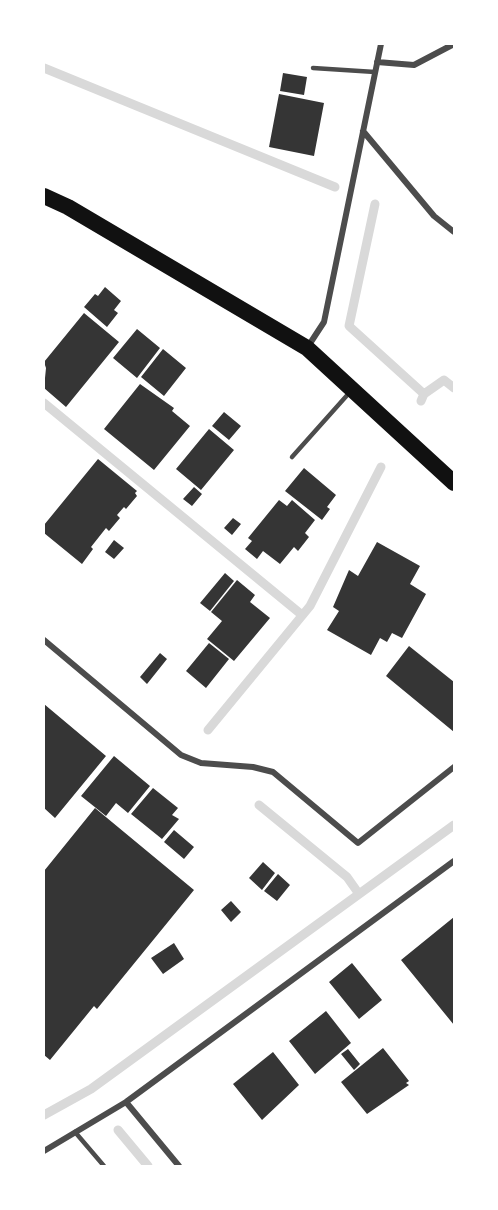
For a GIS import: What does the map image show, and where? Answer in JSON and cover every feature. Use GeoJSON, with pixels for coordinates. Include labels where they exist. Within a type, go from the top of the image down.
{"type":"FeatureCollection","features":[{"type":"Feature","properties":{"kind":"highway"},"geometry":{"type":"LineString","coordinates":[[44,196],[78,213],[307,348],[454,483]]}},
{"type":"Feature","properties":{"kind":"street"},"geometry":{"type":"LineString","coordinates":[[307,348],[324,322],[381,44]]}},
{"type":"Feature","properties":{"kind":"street"},"geometry":{"type":"LineString","coordinates":[[377,62],[414,65],[454,44]]}},
{"type":"Feature","properties":{"kind":"street"},"geometry":{"type":"LineString","coordinates":[[363,131],[434,216],[454,232]]}},
{"type":"Feature","properties":{"kind":"street"},"geometry":{"type":"LineString","coordinates":[[44,640],[181,755],[201,763],[253,766],[273,772],[358,843],[454,767]]}},
{"type":"Feature","properties":{"kind":"street"},"geometry":{"type":"LineString","coordinates":[[44,1151],[126,1102],[454,861]]}},
{"type":"Feature","properties":{"kind":"street"},"geometry":{"type":"LineString","coordinates":[[126,1102],[179,1167]]}},
{"type":"Feature","properties":{"kind":"lane"},"geometry":{"type":"LineString","coordinates":[[313,68],[375,72]]}},
{"type":"Feature","properties":{"kind":"lane"},"geometry":{"type":"LineString","coordinates":[[292,457],[352,389]]}},
{"type":"Feature","properties":{"kind":"lane"},"geometry":{"type":"LineString","coordinates":[[75,1132],[104,1167]]}},
{"type":"Feature","properties":{"kind":"building"},"geometry":{"type":"Polygon","coordinates":[[[283,73],[307,77],[304,95],[280,91],[283,73]]]}},
{"type":"Feature","properties":{"kind":"building"},"geometry":{"type":"Polygon","coordinates":[[[279,94],[324,103],[314,156],[269,147],[279,94]]]}},
{"type":"Feature","properties":{"kind":"building"},"geometry":{"type":"Polygon","coordinates":[[[105,287],[121,301],[114,310],[118,313],[107,327],[84,307],[95,294],[98,296],[105,287]]]}},
{"type":"Feature","properties":{"kind":"building"},"geometry":{"type":"Polygon","coordinates":[[[84,313],[119,342],[66,407],[44,388],[46,368],[44,362],[84,313]]]}},
{"type":"Feature","properties":{"kind":"building"},"geometry":{"type":"Polygon","coordinates":[[[137,329],[160,348],[137,378],[113,358],[137,329]]]}},
{"type":"Feature","properties":{"kind":"building"},"geometry":{"type":"Polygon","coordinates":[[[163,349],[186,368],[164,396],[141,377],[163,349]]]}},
{"type":"Feature","properties":{"kind":"building"},"geometry":{"type":"Polygon","coordinates":[[[140,384],[174,408],[172,411],[190,426],[154,470],[104,429],[140,384]]]}},
{"type":"Feature","properties":{"kind":"building"},"geometry":{"type":"Polygon","coordinates":[[[224,412],[241,426],[229,440],[212,426],[224,412]]]}},
{"type":"Feature","properties":{"kind":"building"},"geometry":{"type":"Polygon","coordinates":[[[209,429],[234,450],[201,490],[176,469],[209,429]]]}},
{"type":"Feature","properties":{"kind":"building"},"geometry":{"type":"Polygon","coordinates":[[[98,459],[137,491],[135,493],[137,496],[126,509],[124,507],[117,515],[120,518],[109,531],[106,528],[91,547],[93,549],[82,564],[44,533],[44,525],[98,459]]]}},
{"type":"Feature","properties":{"kind":"building"},"geometry":{"type":"Polygon","coordinates":[[[304,468],[336,495],[327,507],[330,509],[322,520],[285,491],[304,468]]]}},
{"type":"Feature","properties":{"kind":"building"},"geometry":{"type":"Polygon","coordinates":[[[194,487],[202,494],[192,506],[183,499],[194,487]]]}},
{"type":"Feature","properties":{"kind":"building"},"geometry":{"type":"Polygon","coordinates":[[[279,500],[287,506],[292,500],[315,520],[305,533],[309,537],[298,551],[294,547],[280,564],[263,551],[257,559],[245,549],[252,541],[248,538],[279,500]]]}},
{"type":"Feature","properties":{"kind":"building"},"geometry":{"type":"Polygon","coordinates":[[[233,518],[241,524],[232,535],[224,528],[233,518]]]}},
{"type":"Feature","properties":{"kind":"building"},"geometry":{"type":"Polygon","coordinates":[[[114,540],[124,548],[114,559],[105,552],[114,540]]]}},
{"type":"Feature","properties":{"kind":"building"},"geometry":{"type":"Polygon","coordinates":[[[377,542],[420,566],[410,584],[426,594],[402,638],[392,633],[387,642],[380,638],[371,655],[327,630],[339,611],[333,607],[349,570],[358,576],[377,542]]]}},
{"type":"Feature","properties":{"kind":"building"},"geometry":{"type":"Polygon","coordinates":[[[225,573],[234,581],[210,611],[200,603],[225,573]]]}},
{"type":"Feature","properties":{"kind":"building"},"geometry":{"type":"Polygon","coordinates":[[[237,580],[255,595],[250,602],[270,618],[234,661],[207,639],[222,621],[211,612],[237,580]]]}},
{"type":"Feature","properties":{"kind":"building"},"geometry":{"type":"Polygon","coordinates":[[[209,643],[229,659],[206,688],[186,671],[209,643]]]}},
{"type":"Feature","properties":{"kind":"building"},"geometry":{"type":"Polygon","coordinates":[[[409,646],[454,682],[454,732],[386,676],[409,646]]]}},
{"type":"Feature","properties":{"kind":"building"},"geometry":{"type":"Polygon","coordinates":[[[160,653],[167,659],[147,684],[140,677],[160,653]]]}},
{"type":"Feature","properties":{"kind":"building"},"geometry":{"type":"Polygon","coordinates":[[[44,704],[106,756],[55,818],[44,808],[44,704]]]}},
{"type":"Feature","properties":{"kind":"building"},"geometry":{"type":"Polygon","coordinates":[[[114,756],[150,786],[128,813],[116,803],[106,816],[81,796],[114,756]]]}},
{"type":"Feature","properties":{"kind":"building"},"geometry":{"type":"Polygon","coordinates":[[[153,788],[178,808],[172,815],[179,819],[162,839],[131,814],[153,788]]]}},
{"type":"Feature","properties":{"kind":"building"},"geometry":{"type":"Polygon","coordinates":[[[95,808],[194,890],[97,1009],[94,1006],[50,1060],[44,1055],[44,871],[95,808]]]}},
{"type":"Feature","properties":{"kind":"building"},"geometry":{"type":"Polygon","coordinates":[[[174,830],[194,847],[184,859],[164,842],[174,830]]]}},
{"type":"Feature","properties":{"kind":"building"},"geometry":{"type":"Polygon","coordinates":[[[263,862],[275,873],[262,890],[249,878],[263,862]]]}},
{"type":"Feature","properties":{"kind":"building"},"geometry":{"type":"Polygon","coordinates":[[[278,874],[290,885],[277,901],[264,891],[278,874]]]}},
{"type":"Feature","properties":{"kind":"building"},"geometry":{"type":"Polygon","coordinates":[[[231,901],[241,912],[231,922],[221,910],[231,901]]]}},
{"type":"Feature","properties":{"kind":"building"},"geometry":{"type":"Polygon","coordinates":[[[454,917],[454,1025],[401,960],[454,917]]]}},
{"type":"Feature","properties":{"kind":"building"},"geometry":{"type":"Polygon","coordinates":[[[174,943],[184,959],[163,974],[151,958],[174,943]]]}},
{"type":"Feature","properties":{"kind":"building"},"geometry":{"type":"Polygon","coordinates":[[[352,963],[382,1000],[359,1019],[329,982],[352,963]]]}},
{"type":"Feature","properties":{"kind":"building"},"geometry":{"type":"Polygon","coordinates":[[[326,1011],[351,1043],[315,1074],[289,1041],[326,1011]]]}},
{"type":"Feature","properties":{"kind":"building"},"geometry":{"type":"Polygon","coordinates":[[[383,1048],[409,1081],[406,1083],[409,1085],[367,1114],[341,1082],[383,1048]]]}},
{"type":"Feature","properties":{"kind":"building"},"geometry":{"type":"Polygon","coordinates":[[[348,1049],[360,1064],[354,1070],[341,1054],[348,1049]]]}},
{"type":"Feature","properties":{"kind":"building"},"geometry":{"type":"Polygon","coordinates":[[[273,1052],[299,1085],[262,1120],[233,1084],[273,1052]]]}},
{"type":"Feature","properties":{"kind":"waterway"},"geometry":{"type":"LineString","coordinates":[[44,68],[335,187]]}},
{"type":"Feature","properties":{"kind":"waterway"},"geometry":{"type":"LineString","coordinates":[[375,204],[349,326],[424,394]]}},
{"type":"Feature","properties":{"kind":"waterway"},"geometry":{"type":"LineString","coordinates":[[421,401],[424,394],[444,380],[454,388]]}},
{"type":"Feature","properties":{"kind":"waterway"},"geometry":{"type":"LineString","coordinates":[[44,403],[302,615]]}},
{"type":"Feature","properties":{"kind":"waterway"},"geometry":{"type":"LineString","coordinates":[[208,730],[310,606],[381,467]]}},
{"type":"Feature","properties":{"kind":"waterway"},"geometry":{"type":"LineString","coordinates":[[259,805],[347,877],[359,894]]}},
{"type":"Feature","properties":{"kind":"waterway"},"geometry":{"type":"LineString","coordinates":[[44,1115],[91,1089],[454,825]]}},
{"type":"Feature","properties":{"kind":"waterway"},"geometry":{"type":"LineString","coordinates":[[118,1130],[148,1166]]}}]}
